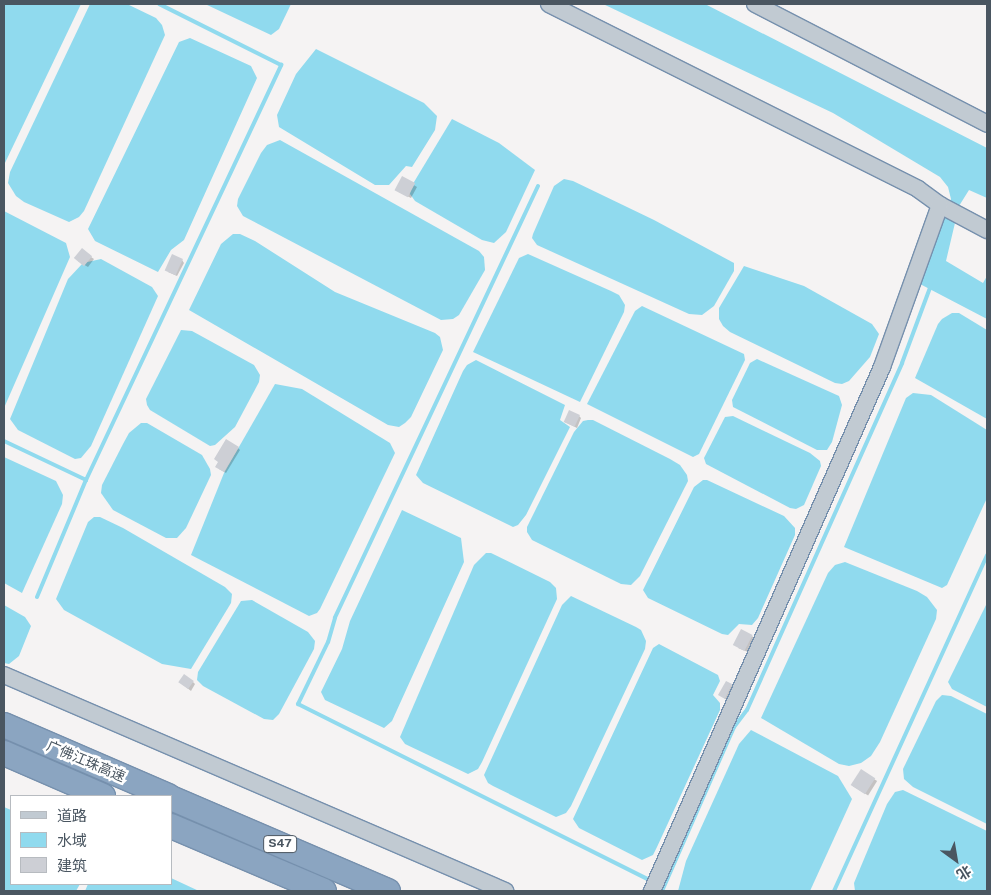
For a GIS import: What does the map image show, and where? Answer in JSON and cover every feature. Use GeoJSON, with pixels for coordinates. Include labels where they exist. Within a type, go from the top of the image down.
{"type":"FeatureCollection","features":[{"type":"Feature","properties":{"kind":"highway","name":"广佛江珠高速"},"geometry":{"type":"LineString","coordinates":[[4,725],[165,795]]}},
{"type":"Feature","properties":{"kind":"highway","name":"广佛江珠高速"},"geometry":{"type":"LineString","coordinates":[[4,753],[101,795]]}},
{"type":"Feature","properties":{"kind":"highway","name":"广佛江珠高速"},"geometry":{"type":"LineString","coordinates":[[172,798],[388,891]]}},
{"type":"Feature","properties":{"kind":"highway","name":"S47"},"geometry":{"type":"LineString","coordinates":[[172,826],[324,891]]}},
{"type":"Feature","properties":{"kind":"street"},"geometry":{"type":"LineString","coordinates":[[549,4],[909,185],[940,205],[987,230]]}},
{"type":"Feature","properties":{"kind":"street"},"geometry":{"type":"LineString","coordinates":[[755,4],[987,124]]}},
{"type":"Feature","properties":{"kind":"street"},"geometry":{"type":"LineString","coordinates":[[652,891],[882,367],[940,205]]}},
{"type":"Feature","properties":{"kind":"street"},"geometry":{"type":"LineString","coordinates":[[4,675],[505,891]]}},
{"type":"Feature","properties":{"kind":"water"},"geometry":{"type":"Polygon","coordinates":[[[4,4],[81,4],[4,165],[4,4]]]}},
{"type":"Feature","properties":{"kind":"water"},"geometry":{"type":"Polygon","coordinates":[[[90,4],[127,4],[156,18],[162,25],[165,35],[84,211],[79,217],[69,222],[24,202],[16,196],[8,183],[10,172],[90,4]]]}},
{"type":"Feature","properties":{"kind":"water"},"geometry":{"type":"Polygon","coordinates":[[[205,4],[291,4],[279,29],[271,35],[205,4]]]}},
{"type":"Feature","properties":{"kind":"water"},"geometry":{"type":"Polygon","coordinates":[[[603,4],[705,4],[987,148],[987,198],[969,190],[959,206],[946,261],[983,283],[987,276],[987,319],[920,284],[951,199],[948,187],[940,177],[833,113],[603,4]]]}},
{"type":"Feature","properties":{"kind":"water"},"geometry":{"type":"Polygon","coordinates":[[[190,38],[251,66],[257,78],[184,240],[171,250],[158,272],[95,241],[88,229],[179,42],[190,38]]]}},
{"type":"Feature","properties":{"kind":"water"},"geometry":{"type":"Polygon","coordinates":[[[316,49],[424,103],[437,116],[435,130],[412,167],[406,166],[389,185],[375,185],[279,127],[277,115],[296,74],[316,49]]]}},
{"type":"Feature","properties":{"kind":"water"},"geometry":{"type":"Polygon","coordinates":[[[452,119],[499,143],[535,170],[506,232],[494,243],[482,240],[415,201],[410,194],[411,187],[452,119]]]}},
{"type":"Feature","properties":{"kind":"water"},"geometry":{"type":"Polygon","coordinates":[[[280,140],[479,251],[484,257],[485,270],[459,315],[453,319],[441,320],[243,216],[237,206],[238,199],[261,153],[267,145],[280,140]]]}},
{"type":"Feature","properties":{"kind":"water"},"geometry":{"type":"Polygon","coordinates":[[[564,179],[573,181],[654,220],[734,263],[734,271],[714,306],[702,315],[689,314],[537,245],[532,238],[533,234],[554,186],[564,179]]]}},
{"type":"Feature","properties":{"kind":"water"},"geometry":{"type":"Polygon","coordinates":[[[4,211],[66,243],[70,257],[4,408],[4,211]]]}},
{"type":"Feature","properties":{"kind":"water"},"geometry":{"type":"Polygon","coordinates":[[[233,234],[240,234],[255,241],[335,292],[435,333],[440,337],[443,350],[411,417],[405,423],[399,427],[388,425],[189,310],[221,244],[233,234]]]}},
{"type":"Feature","properties":{"kind":"water"},"geometry":{"type":"Polygon","coordinates":[[[528,254],[619,295],[625,305],[624,312],[580,402],[473,352],[519,258],[528,254]]]}},
{"type":"Feature","properties":{"kind":"water"},"geometry":{"type":"Polygon","coordinates":[[[101,259],[152,287],[158,296],[91,446],[81,458],[75,459],[18,430],[10,419],[68,279],[83,263],[101,259]]]}},
{"type":"Feature","properties":{"kind":"water"},"geometry":{"type":"Polygon","coordinates":[[[744,266],[804,286],[872,324],[879,334],[870,357],[849,381],[842,384],[835,383],[730,332],[723,326],[719,319],[719,308],[744,266]]]}},
{"type":"Feature","properties":{"kind":"water"},"geometry":{"type":"Polygon","coordinates":[[[642,306],[744,354],[745,360],[699,454],[693,457],[587,404],[635,311],[642,306]]]}},
{"type":"Feature","properties":{"kind":"water"},"geometry":{"type":"Polygon","coordinates":[[[952,313],[959,313],[987,330],[987,419],[915,378],[938,324],[952,313]]]}},
{"type":"Feature","properties":{"kind":"water"},"geometry":{"type":"Polygon","coordinates":[[[181,330],[192,331],[254,365],[260,375],[259,382],[235,427],[215,445],[210,446],[150,410],[147,405],[146,399],[181,330]]]}},
{"type":"Feature","properties":{"kind":"water"},"geometry":{"type":"Polygon","coordinates":[[[757,359],[839,396],[842,405],[832,442],[827,450],[817,450],[733,407],[732,400],[750,363],[757,359]]]}},
{"type":"Feature","properties":{"kind":"water"},"geometry":{"type":"Polygon","coordinates":[[[476,360],[565,405],[560,420],[570,427],[526,515],[518,525],[513,527],[423,483],[416,475],[463,371],[467,365],[476,360]]]}},
{"type":"Feature","properties":{"kind":"water"},"geometry":{"type":"Polygon","coordinates":[[[275,384],[302,389],[390,443],[395,453],[320,609],[317,613],[309,616],[191,555],[224,473],[275,384]]]}},
{"type":"Feature","properties":{"kind":"water"},"geometry":{"type":"Polygon","coordinates":[[[913,393],[931,395],[987,430],[987,498],[947,585],[942,588],[844,547],[906,398],[913,393]]]}},
{"type":"Feature","properties":{"kind":"water"},"geometry":{"type":"Polygon","coordinates":[[[733,416],[810,453],[820,461],[821,466],[804,505],[796,509],[790,508],[706,464],[704,458],[725,417],[733,416]]]}},
{"type":"Feature","properties":{"kind":"water"},"geometry":{"type":"Polygon","coordinates":[[[593,420],[670,459],[680,465],[687,475],[688,481],[640,576],[631,585],[621,584],[532,540],[527,532],[527,527],[574,432],[583,421],[593,420]]]}},
{"type":"Feature","properties":{"kind":"water"},"geometry":{"type":"Polygon","coordinates":[[[141,423],[147,423],[202,455],[210,469],[211,475],[186,528],[177,538],[166,538],[113,510],[101,493],[102,485],[129,433],[141,423]]]}},
{"type":"Feature","properties":{"kind":"water"},"geometry":{"type":"Polygon","coordinates":[[[4,457],[56,481],[63,495],[62,504],[22,593],[4,583],[4,457]]]}},
{"type":"Feature","properties":{"kind":"water"},"geometry":{"type":"Polygon","coordinates":[[[703,480],[707,480],[784,516],[795,528],[795,535],[758,618],[752,625],[739,624],[728,635],[722,634],[648,598],[643,590],[694,487],[703,480]]]}},
{"type":"Feature","properties":{"kind":"water"},"geometry":{"type":"Polygon","coordinates":[[[402,510],[461,538],[464,562],[392,721],[384,728],[325,700],[321,692],[342,649],[350,621],[402,510]]]}},
{"type":"Feature","properties":{"kind":"water"},"geometry":{"type":"Polygon","coordinates":[[[94,517],[100,517],[123,528],[225,587],[232,594],[231,603],[191,669],[162,664],[64,610],[56,599],[88,522],[94,517]]]}},
{"type":"Feature","properties":{"kind":"water"},"geometry":{"type":"Polygon","coordinates":[[[486,553],[491,553],[550,582],[556,588],[557,599],[482,762],[478,769],[468,774],[405,744],[400,737],[474,565],[486,553]]]}},
{"type":"Feature","properties":{"kind":"water"},"geometry":{"type":"Polygon","coordinates":[[[845,562],[917,591],[927,597],[937,610],[936,619],[880,742],[871,756],[861,763],[849,766],[839,764],[761,718],[828,573],[835,565],[845,562]]]}},
{"type":"Feature","properties":{"kind":"water"},"geometry":{"type":"Polygon","coordinates":[[[571,596],[641,630],[646,641],[645,649],[571,806],[566,813],[556,817],[493,786],[488,783],[484,775],[562,605],[571,596]]]}},
{"type":"Feature","properties":{"kind":"water"},"geometry":{"type":"Polygon","coordinates":[[[252,600],[308,632],[315,641],[314,649],[279,714],[273,720],[264,719],[203,686],[197,680],[198,672],[241,601],[252,600]]]}},
{"type":"Feature","properties":{"kind":"water"},"geometry":{"type":"Polygon","coordinates":[[[987,603],[987,707],[952,689],[948,682],[987,603]]]}},
{"type":"Feature","properties":{"kind":"water"},"geometry":{"type":"Polygon","coordinates":[[[4,605],[25,617],[31,626],[19,656],[9,664],[4,663],[4,605]]]}},
{"type":"Feature","properties":{"kind":"water"},"geometry":{"type":"Polygon","coordinates":[[[659,644],[718,675],[720,681],[713,695],[720,703],[720,710],[653,855],[642,860],[579,828],[573,819],[653,648],[659,644]]]}},
{"type":"Feature","properties":{"kind":"water"},"geometry":{"type":"Polygon","coordinates":[[[942,695],[951,696],[987,714],[987,824],[913,787],[904,779],[903,769],[936,701],[942,695]]]}},
{"type":"Feature","properties":{"kind":"water"},"geometry":{"type":"Polygon","coordinates":[[[751,730],[838,776],[852,799],[810,891],[678,891],[686,861],[739,744],[751,730]]]}},
{"type":"Feature","properties":{"kind":"water"},"geometry":{"type":"Polygon","coordinates":[[[903,790],[987,831],[987,891],[855,891],[854,883],[887,804],[895,792],[903,790]]]}},
{"type":"Feature","properties":{"kind":"water"},"geometry":{"type":"Polygon","coordinates":[[[4,807],[10,810],[10,885],[79,885],[76,891],[4,891],[4,807]]]}},
{"type":"Feature","properties":{"kind":"water"},"geometry":{"type":"Polygon","coordinates":[[[172,878],[199,891],[85,891],[88,885],[172,885],[172,878]]]}},
{"type":"Feature","properties":{"kind":"building"},"geometry":{"type":"Polygon","coordinates":[[[402,176],[415,183],[408,197],[394,190],[402,176]]]}},
{"type":"Feature","properties":{"kind":"building"},"geometry":{"type":"Polygon","coordinates":[[[82,248],[92,256],[84,266],[74,258],[82,248]]]}},
{"type":"Feature","properties":{"kind":"building"},"geometry":{"type":"Polygon","coordinates":[[[172,254],[183,259],[176,275],[165,270],[172,254]]]}},
{"type":"Feature","properties":{"kind":"building"},"geometry":{"type":"Polygon","coordinates":[[[569,410],[580,415],[575,427],[564,422],[569,410]]]}},
{"type":"Feature","properties":{"kind":"building"},"geometry":{"type":"Polygon","coordinates":[[[226,439],[239,447],[224,472],[215,467],[218,462],[214,459],[226,439]]]}},
{"type":"Feature","properties":{"kind":"building"},"geometry":{"type":"Polygon","coordinates":[[[741,629],[753,635],[744,651],[733,645],[741,629]]]}},
{"type":"Feature","properties":{"kind":"building"},"geometry":{"type":"Polygon","coordinates":[[[184,674],[194,681],[188,689],[178,682],[184,674]]]}},
{"type":"Feature","properties":{"kind":"building"},"geometry":{"type":"Polygon","coordinates":[[[726,681],[732,684],[725,699],[718,695],[726,681]]]}},
{"type":"Feature","properties":{"kind":"building"},"geometry":{"type":"Polygon","coordinates":[[[861,769],[875,778],[865,794],[851,785],[861,769]]]}},
{"type":"Feature","properties":{"kind":"waterway"},"geometry":{"type":"LineString","coordinates":[[37,597],[86,480],[281,65],[159,4]]}},
{"type":"Feature","properties":{"kind":"waterway"},"geometry":{"type":"LineString","coordinates":[[538,186],[335,618],[328,642],[298,704],[651,881]]}},
{"type":"Feature","properties":{"kind":"waterway"},"geometry":{"type":"LineString","coordinates":[[662,891],[734,727],[747,710],[902,363],[931,285]]}},
{"type":"Feature","properties":{"kind":"waterway"},"geometry":{"type":"LineString","coordinates":[[4,441],[86,480]]}},
{"type":"Feature","properties":{"kind":"waterway"},"geometry":{"type":"LineString","coordinates":[[834,891],[987,555]]}}]}
